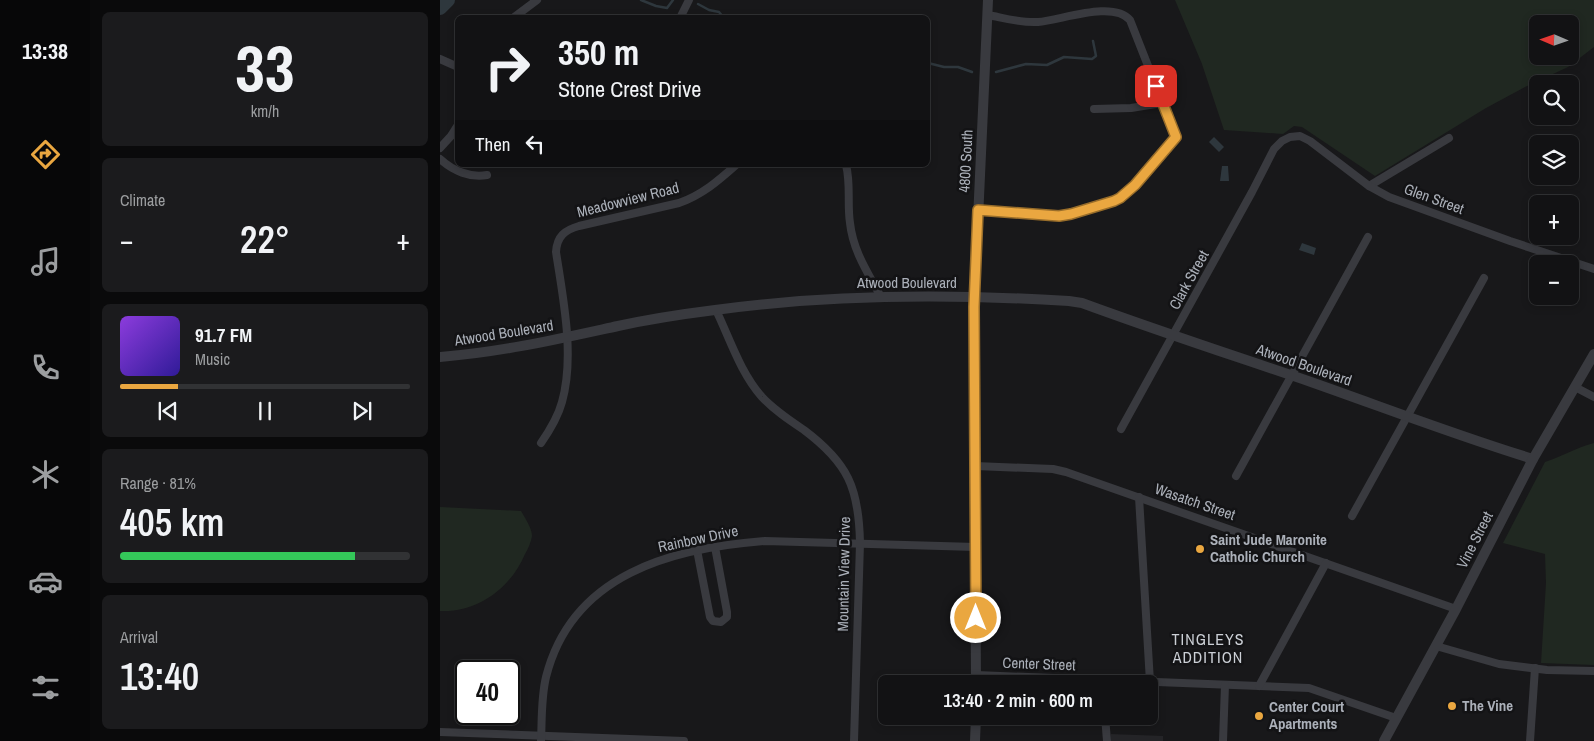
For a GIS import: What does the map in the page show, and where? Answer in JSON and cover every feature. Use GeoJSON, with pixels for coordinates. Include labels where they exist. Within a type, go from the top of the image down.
{"type":"FeatureCollection","features":[{"type":"Feature","properties":{"kind":"street"},"geometry":{"type":"LineString","coordinates":[[517,15],[537,0]]}},
{"type":"Feature","properties":{"kind":"street"},"geometry":{"type":"LineString","coordinates":[[682,15],[689,0]]}},
{"type":"Feature","properties":{"kind":"street","name":"4800 South"},"geometry":{"type":"LineString","coordinates":[[976,675],[975,298],[988,0]]}},
{"type":"Feature","properties":{"kind":"street"},"geometry":{"type":"LineString","coordinates":[[978,210],[1059,216],[1114,201],[1135,185],[1176,137],[1126,14],[1119,11],[1087,11],[1058,19],[1037,22],[1016,21],[988,15]]}},
{"type":"Feature","properties":{"kind":"street"},"geometry":{"type":"LineString","coordinates":[[440,59],[455,66]]}},
{"type":"Feature","properties":{"kind":"street"},"geometry":{"type":"LineString","coordinates":[[1094,109],[1131,108],[1162,103]]}},
{"type":"Feature","properties":{"kind":"street"},"geometry":{"type":"LineString","coordinates":[[440,148],[455,130]]}},
{"type":"Feature","properties":{"kind":"street","name":"Glen Street"},"geometry":{"type":"LineString","coordinates":[[1279,144],[1290,137],[1305,138],[1370,186],[1404,203],[1510,242],[1594,269]]}},
{"type":"Feature","properties":{"kind":"street"},"geometry":{"type":"LineString","coordinates":[[1370,186],[1449,138]]}},
{"type":"Feature","properties":{"kind":"street","name":"Clark Street"},"geometry":{"type":"LineString","coordinates":[[1121,429],[1279,144]]}},
{"type":"Feature","properties":{"kind":"street"},"geometry":{"type":"LineString","coordinates":[[440,160],[468,176],[487,176]]}},
{"type":"Feature","properties":{"kind":"street","name":"Meadowview Road"},"geometry":{"type":"LineString","coordinates":[[567,338],[556,252],[556,244],[564,232],[579,226],[695,198],[734,167]]}},
{"type":"Feature","properties":{"kind":"street"},"geometry":{"type":"LineString","coordinates":[[846,167],[849,178],[849,221],[852,237],[858,256],[881,297]]}},
{"type":"Feature","properties":{"kind":"street"},"geometry":{"type":"LineString","coordinates":[[1236,476],[1368,237]]}},
{"type":"Feature","properties":{"kind":"street"},"geometry":{"type":"LineString","coordinates":[[1352,516],[1484,278]]}},
{"type":"Feature","properties":{"kind":"street","name":"Atwood Boulevard"},"geometry":{"type":"LineString","coordinates":[[440,358],[503,350],[642,321],[716,310],[803,301],[881,297],[1050,300],[1082,304],[1408,416],[1471,440],[1533,459]]}},
{"type":"Feature","properties":{"kind":"street","name":"Mountain View Drive"},"geometry":{"type":"LineString","coordinates":[[716,310],[743,368],[758,392],[777,411],[826,448],[842,466],[857,499],[860,543],[854,741]]}},
{"type":"Feature","properties":{"kind":"street"},"geometry":{"type":"LineString","coordinates":[[541,443],[557,415],[564,393],[567,368],[567,338]]}},
{"type":"Feature","properties":{"kind":"street","name":"Vine Street"},"geometry":{"type":"LineString","coordinates":[[1384,741],[1456,609],[1533,459],[1594,354]]}},
{"type":"Feature","properties":{"kind":"street"},"geometry":{"type":"LineString","coordinates":[[1575,387],[1594,397]]}},
{"type":"Feature","properties":{"kind":"street","name":"Wasatch Street"},"geometry":{"type":"LineString","coordinates":[[975,466],[1057,470],[1456,609]]}},
{"type":"Feature","properties":{"kind":"street"},"geometry":{"type":"LineString","coordinates":[[1138,497],[1150,675]]}},
{"type":"Feature","properties":{"kind":"street","name":"Rainbow Drive"},"geometry":{"type":"LineString","coordinates":[[541,738],[542,697],[549,666],[564,633],[578,612],[597,594],[630,572],[669,557],[697,550],[773,541],[976,547]]}},
{"type":"Feature","properties":{"kind":"street"},"geometry":{"type":"LineString","coordinates":[[697,550],[710,616],[713,621],[720,622],[726,617],[727,612],[715,547]]}},
{"type":"Feature","properties":{"kind":"street"},"geometry":{"type":"LineString","coordinates":[[1259,686],[1326,564]]}},
{"type":"Feature","properties":{"kind":"street"},"geometry":{"type":"LineString","coordinates":[[1436,646],[1482,660],[1535,668],[1594,671]]}},
{"type":"Feature","properties":{"kind":"street"},"geometry":{"type":"LineString","coordinates":[[1530,741],[1535,668]]}},
{"type":"Feature","properties":{"kind":"street","name":"Center Street"},"geometry":{"type":"LineString","coordinates":[[1158,682],[1311,688],[1396,718]]}},
{"type":"Feature","properties":{"kind":"street"},"geometry":{"type":"LineString","coordinates":[[1223,741],[1225,685]]}},
{"type":"Feature","properties":{"kind":"street"},"geometry":{"type":"LineString","coordinates":[[975,741],[976,725]]}},
{"type":"Feature","properties":{"kind":"street"},"geometry":{"type":"LineString","coordinates":[[1106,725],[1107,741]]}},
{"type":"Feature","properties":{"kind":"street"},"geometry":{"type":"LineString","coordinates":[[440,732],[541,738],[684,741]]}},
{"type":"Feature","properties":{"kind":"shaded area"},"geometry":{"type":"Polygon","coordinates":[[[1175,0],[1594,0],[1594,47],[1579,59],[1579,15],[1529,15],[1529,65],[1571,65],[1551,75],[1529,75],[1529,85],[1486,108],[1375,176],[1302,127],[1294,126],[1283,134],[1224,130],[1202,64],[1175,0]]]}},
{"type":"Feature","properties":{"kind":"shaded area"},"geometry":{"type":"Polygon","coordinates":[[[1214,137],[1224,147],[1219,152],[1209,142],[1214,137]]]}},
{"type":"Feature","properties":{"kind":"shaded area"},"geometry":{"type":"Polygon","coordinates":[[[1222,166],[1228,166],[1229,181],[1220,181],[1222,166]]]}},
{"type":"Feature","properties":{"kind":"shaded area"},"geometry":{"type":"Polygon","coordinates":[[[1302,243],[1316,248],[1314,255],[1299,250],[1302,243]]]}},
{"type":"Feature","properties":{"kind":"shaded area"},"geometry":{"type":"Polygon","coordinates":[[[1594,443],[1594,665],[1541,663],[1546,583],[1545,554],[1503,543],[1545,462],[1594,443]]]}},
{"type":"Feature","properties":{"kind":"shaded area"},"geometry":{"type":"Polygon","coordinates":[[[440,507],[521,511],[532,533],[529,545],[519,566],[502,588],[479,603],[454,611],[440,611],[440,507]]]}},
{"type":"Feature","properties":{"kind":"shaded area"},"geometry":{"type":"Polygon","coordinates":[[[1111,734],[1163,736],[1163,741],[1111,741],[1111,734]]]}},
{"type":"Feature","properties":{"kind":"waterway"},"geometry":{"type":"LineString","coordinates":[[440,8],[448,0]]}},
{"type":"Feature","properties":{"kind":"waterway"},"geometry":{"type":"LineString","coordinates":[[641,0],[667,8],[673,0]]}},
{"type":"Feature","properties":{"kind":"waterway"},"geometry":{"type":"LineString","coordinates":[[698,4],[709,10],[719,12],[722,15]]}},
{"type":"Feature","properties":{"kind":"waterway"},"geometry":{"type":"LineString","coordinates":[[996,72],[1026,64],[1047,65],[1064,57],[1092,59],[1096,56],[1093,41]]}},
{"type":"Feature","properties":{"kind":"waterway"},"geometry":{"type":"LineString","coordinates":[[930,64],[944,67],[958,67],[972,72]]}},
{"type":"Feature","properties":{"kind":"place","name":"Saint Jude Maronite Catholic Church"},"geometry":{"type":"Point","coordinates":[1200,549]}},
{"type":"Feature","properties":{"kind":"place","name":"The Vine"},"geometry":{"type":"Point","coordinates":[1452,706]}},
{"type":"Feature","properties":{"kind":"place","name":"Center Court Apartments"},"geometry":{"type":"Point","coordinates":[1259,716]}},
{"type":"Feature","properties":{"kind":"district","name":"TINGLEYS ADDITION"},"geometry":{"type":"Point","coordinates":[1208,648]}},
{"type":"Feature","properties":{"kind":"route"},"geometry":{"type":"LineString","coordinates":[[976,618],[974,307],[978,210],[1059,216],[1094,208],[1120,198],[1135,185],[1176,137],[1156,86]]}}]}
